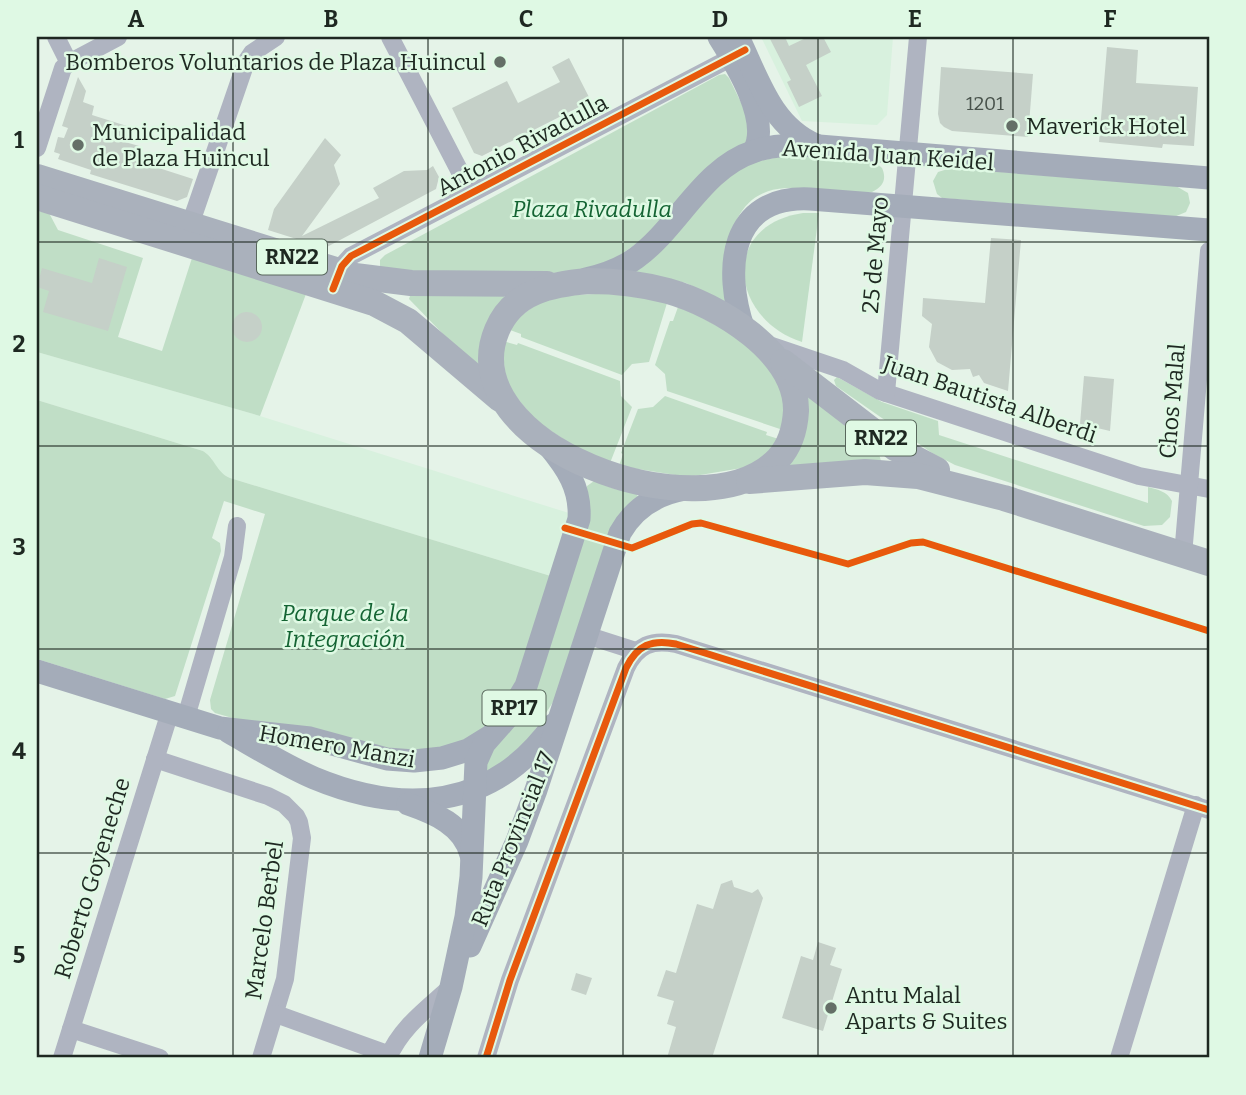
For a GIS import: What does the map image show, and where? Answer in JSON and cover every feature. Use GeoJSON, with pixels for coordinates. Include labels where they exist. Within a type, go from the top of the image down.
{"type":"FeatureCollection","features":[{"type":"Feature","properties":{"kind":"highway","name":"RN22"},"geometry":{"type":"LineString","coordinates":[[37,177],[190,225],[336,280],[408,321],[542,437],[575,459],[609,475],[640,483],[691,488],[883,472],[927,478],[1004,498],[1209,563]]}},
{"type":"Feature","properties":{"kind":"highway","name":"RN22"},"geometry":{"type":"LineString","coordinates":[[37,197],[336,280],[401,283],[620,282],[671,292],[709,308],[759,342],[895,448],[924,465],[1004,498]]}},
{"type":"Feature","properties":{"kind":"highway","name":"RN22"},"geometry":{"type":"LineString","coordinates":[[504,403],[495,386],[490,366],[493,339],[499,325],[505,314],[525,296],[564,283]]}},
{"type":"Feature","properties":{"kind":"highway","name":"RN22"},"geometry":{"type":"LineString","coordinates":[[740,482],[760,473],[778,459],[790,441],[793,430],[796,406],[791,380],[759,342]]}},
{"type":"Feature","properties":{"kind":"main road"},"geometry":{"type":"LineString","coordinates":[[719,37],[738,48],[781,120],[798,136],[819,146]]}},
{"type":"Feature","properties":{"kind":"main road"},"geometry":{"type":"LineString","coordinates":[[738,48],[759,122],[760,133],[754,151]]}},
{"type":"Feature","properties":{"kind":"main road","name":"Avenida Juan Keidel"},"geometry":{"type":"LineString","coordinates":[[564,283],[608,273],[635,259],[657,239],[716,174],[754,151],[793,145],[819,146],[1209,178]]}},
{"type":"Feature","properties":{"kind":"main road"},"geometry":{"type":"LineString","coordinates":[[759,342],[735,299],[734,262],[743,231],[758,211],[774,202],[791,198],[1209,230]]}},
{"type":"Feature","properties":{"kind":"main road","name":"Ruta Provincial 17"},"geometry":{"type":"LineString","coordinates":[[430,1058],[452,987],[466,917],[472,860],[476,762],[490,736],[506,719],[526,686],[579,519],[580,507],[575,483],[570,472],[542,437]]}},
{"type":"Feature","properties":{"kind":"main road","name":"Ruta Provincial 17"},"geometry":{"type":"LineString","coordinates":[[452,987],[524,824],[624,524],[649,502],[667,493],[691,488]]}},
{"type":"Feature","properties":{"kind":"main road","name":"Homero Manzi"},"geometry":{"type":"LineString","coordinates":[[37,671],[220,727],[302,737],[387,759],[414,761],[456,755],[479,745],[490,736]]}},
{"type":"Feature","properties":{"kind":"main road","name":"Homero Manzi"},"geometry":{"type":"LineString","coordinates":[[220,727],[316,778],[358,792],[395,800],[432,800],[474,790],[500,777],[528,755],[551,727],[564,704]]}},
{"type":"Feature","properties":{"kind":"main road"},"geometry":{"type":"LineString","coordinates":[[395,800],[436,815],[451,825],[467,844],[472,860]]}},
{"type":"Feature","properties":{"kind":"street"},"geometry":{"type":"LineString","coordinates":[[56,37],[69,62]]}},
{"type":"Feature","properties":{"kind":"street"},"geometry":{"type":"LineString","coordinates":[[37,148],[60,75],[69,62],[118,37]]}},
{"type":"Feature","properties":{"kind":"street"},"geometry":{"type":"LineString","coordinates":[[190,225],[246,62],[252,54],[276,37]]}},
{"type":"Feature","properties":{"kind":"street"},"geometry":{"type":"LineString","coordinates":[[390,37],[471,193]]}},
{"type":"Feature","properties":{"kind":"street","name":"25 de Mayo"},"geometry":{"type":"LineString","coordinates":[[886,393],[905,206],[918,37]]}},
{"type":"Feature","properties":{"kind":"street","name":"Antonio Rivadulla"},"geometry":{"type":"LineString","coordinates":[[336,280],[351,257],[738,48]]}},
{"type":"Feature","properties":{"kind":"street","name":"Chos Malal"},"geometry":{"type":"LineString","coordinates":[[1183,555],[1209,251]]}},
{"type":"Feature","properties":{"kind":"street","name":"Juan Bautista Alberdi"},"geometry":{"type":"LineString","coordinates":[[759,342],[843,370],[886,393],[1139,476],[1209,489]]}},
{"type":"Feature","properties":{"kind":"street","name":"Roberto Goyeneche"},"geometry":{"type":"LineString","coordinates":[[62,1058],[155,759],[178,715],[233,557],[237,526]]}},
{"type":"Feature","properties":{"kind":"street"},"geometry":{"type":"LineString","coordinates":[[586,635],[636,651]]}},
{"type":"Feature","properties":{"kind":"street"},"geometry":{"type":"LineString","coordinates":[[486,1058],[510,979],[626,668],[636,651],[654,642],[676,644],[1203,808],[1119,1058]]}},
{"type":"Feature","properties":{"kind":"street","name":"Marcelo Berbel"},"geometry":{"type":"LineString","coordinates":[[155,759],[268,796],[284,804],[299,822],[302,838],[289,952],[276,1014],[261,1058]]}},
{"type":"Feature","properties":{"kind":"street"},"geometry":{"type":"LineString","coordinates":[[276,1014],[389,1056],[409,1025],[452,987]]}},
{"type":"Feature","properties":{"kind":"street"},"geometry":{"type":"LineString","coordinates":[[71,1030],[160,1058]]}},
{"type":"Feature","properties":{"kind":"shaded area"},"geometry":{"type":"Polygon","coordinates":[[[761,37],[893,37],[887,115],[877,125],[802,121],[761,37]]]}},
{"type":"Feature","properties":{"kind":"shaded area"},"geometry":{"type":"Polygon","coordinates":[[[37,352],[260,416],[572,514],[554,577],[230,478],[219,472],[210,456],[203,451],[37,400],[37,352]]]}},
{"type":"Feature","properties":{"kind":"green space","name":"Plaza Rivadulla"},"geometry":{"type":"Polygon","coordinates":[[[725,74],[756,133],[649,235],[607,264],[541,274],[385,272],[380,268],[380,260],[385,255],[725,74]]]}},
{"type":"Feature","properties":{"kind":"green space"},"geometry":{"type":"Polygon","coordinates":[[[790,155],[874,161],[882,168],[884,179],[879,188],[872,192],[786,188],[766,192],[751,201],[740,214],[728,247],[725,302],[686,283],[631,271],[720,183],[748,163],[790,155]]]}},
{"type":"Feature","properties":{"kind":"green space"},"geometry":{"type":"Polygon","coordinates":[[[951,168],[1176,186],[1188,193],[1190,203],[1186,212],[1174,217],[942,198],[937,194],[933,181],[938,172],[951,168]]]}},
{"type":"Feature","properties":{"kind":"green space"},"geometry":{"type":"Polygon","coordinates":[[[37,211],[49,213],[58,230],[143,258],[118,337],[162,351],[192,258],[306,294],[260,416],[37,352],[37,211]]]}},
{"type":"Feature","properties":{"kind":"green space"},"geometry":{"type":"Polygon","coordinates":[[[803,213],[819,213],[802,342],[778,330],[760,313],[748,294],[744,273],[747,253],[758,235],[776,221],[803,213]]]}},
{"type":"Feature","properties":{"kind":"green space"},"geometry":{"type":"Polygon","coordinates":[[[499,293],[505,297],[486,334],[482,351],[482,374],[409,299],[410,296],[499,293]]]}},
{"type":"Feature","properties":{"kind":"green space"},"geometry":{"type":"Polygon","coordinates":[[[620,293],[667,303],[649,362],[632,364],[622,375],[521,337],[521,334],[507,329],[511,323],[548,296],[620,293]]]}},
{"type":"Feature","properties":{"kind":"green space"},"geometry":{"type":"Polygon","coordinates":[[[678,307],[741,339],[781,380],[786,431],[667,391],[665,374],[655,365],[670,321],[673,321],[678,307]]]}},
{"type":"Feature","properties":{"kind":"green space"},"geometry":{"type":"Polygon","coordinates":[[[503,341],[517,345],[518,343],[620,381],[621,396],[632,407],[610,463],[583,452],[536,421],[505,383],[503,341]]]}},
{"type":"Feature","properties":{"kind":"green space"},"geometry":{"type":"Polygon","coordinates":[[[837,377],[882,402],[938,421],[939,435],[1148,503],[1148,487],[1162,491],[1172,501],[1170,517],[1162,525],[1144,526],[955,465],[932,453],[836,386],[834,380],[837,377]]]}},
{"type":"Feature","properties":{"kind":"green space"},"geometry":{"type":"Polygon","coordinates":[[[801,389],[879,454],[881,461],[791,471],[787,463],[801,389]]]}},
{"type":"Feature","properties":{"kind":"green space"},"geometry":{"type":"Polygon","coordinates":[[[665,396],[767,432],[766,435],[782,440],[754,466],[688,477],[619,466],[623,454],[621,453],[638,409],[653,407],[665,396]]]}},
{"type":"Feature","properties":{"kind":"green space","name":"Parque de la Integración"},"geometry":{"type":"Polygon","coordinates":[[[37,400],[203,451],[230,478],[554,577],[527,664],[495,719],[469,740],[421,754],[257,725],[215,713],[211,709],[210,700],[265,514],[224,501],[212,538],[220,543],[221,551],[175,696],[165,699],[37,659],[37,400]]]}},
{"type":"Feature","properties":{"kind":"green space"},"geometry":{"type":"Polygon","coordinates":[[[594,481],[636,493],[638,497],[555,699],[531,736],[495,770],[482,772],[499,738],[587,486],[594,481]]]}},
{"type":"Feature","properties":{"kind":"building"},"geometry":{"type":"Polygon","coordinates":[[[769,37],[785,37],[789,46],[808,37],[823,37],[831,52],[806,65],[822,96],[799,107],[787,82],[791,80],[769,37]]]}},
{"type":"Feature","properties":{"kind":"building"},"geometry":{"type":"Polygon","coordinates":[[[1107,47],[1138,50],[1136,83],[1198,87],[1194,146],[1163,144],[1162,148],[1099,142],[1107,47]]]}},
{"type":"Feature","properties":{"kind":"building"},"geometry":{"type":"Polygon","coordinates":[[[569,58],[591,101],[482,156],[474,153],[452,108],[507,81],[518,103],[560,82],[552,67],[569,58]]]}},
{"type":"Feature","properties":{"kind":"building"},"geometry":{"type":"Polygon","coordinates":[[[941,67],[1033,74],[1028,137],[952,131],[944,127],[938,114],[941,67]]]}},
{"type":"Feature","properties":{"kind":"building"},"geometry":{"type":"Polygon","coordinates":[[[78,77],[86,91],[83,102],[94,106],[92,115],[130,127],[125,142],[139,146],[134,160],[193,179],[187,197],[177,201],[90,174],[91,170],[58,159],[60,154],[54,152],[58,137],[64,138],[68,128],[62,126],[78,77]]]}},
{"type":"Feature","properties":{"kind":"building"},"geometry":{"type":"Polygon","coordinates":[[[325,138],[341,155],[334,165],[340,184],[302,236],[379,198],[373,188],[404,171],[427,170],[433,166],[439,177],[436,189],[325,248],[268,230],[274,209],[325,138]]]}},
{"type":"Feature","properties":{"kind":"building"},"geometry":{"type":"Polygon","coordinates":[[[991,238],[1021,240],[1008,391],[984,383],[979,375],[973,377],[970,369],[952,370],[937,362],[929,347],[932,324],[922,316],[923,298],[985,303],[991,238]]]}},
{"type":"Feature","properties":{"kind":"building"},"geometry":{"type":"Polygon","coordinates":[[[99,258],[127,267],[108,331],[43,312],[49,291],[37,287],[42,268],[92,283],[99,258]]]}},
{"type":"Feature","properties":{"kind":"building"},"geometry":{"type":"Polygon","coordinates":[[[247,312],[258,316],[262,327],[258,338],[247,342],[236,338],[232,327],[236,316],[247,312]]]}},
{"type":"Feature","properties":{"kind":"building"},"geometry":{"type":"Polygon","coordinates":[[[1084,376],[1114,379],[1110,431],[1080,424],[1084,376]]]}},
{"type":"Feature","properties":{"kind":"building"},"geometry":{"type":"Polygon","coordinates":[[[732,880],[734,887],[752,893],[758,889],[763,898],[712,1058],[667,1058],[676,1027],[667,1024],[674,1001],[657,996],[666,970],[676,973],[697,904],[713,909],[721,884],[732,880]]]}},
{"type":"Feature","properties":{"kind":"building"},"geometry":{"type":"Polygon","coordinates":[[[818,942],[836,948],[830,965],[842,969],[823,1031],[782,1018],[801,956],[813,960],[818,942]]]}},
{"type":"Feature","properties":{"kind":"building"},"geometry":{"type":"Polygon","coordinates":[[[576,973],[592,978],[586,995],[571,990],[576,973]]]}},
{"type":"Feature","properties":{"kind":"cycle path"},"geometry":{"type":"LineString","coordinates":[[333,289],[342,266],[351,256],[745,50]]}},
{"type":"Feature","properties":{"kind":"cycle path"},"geometry":{"type":"LineString","coordinates":[[565,528],[632,548],[692,524],[701,523],[848,564],[911,543],[923,542],[1209,631]]}},
{"type":"Feature","properties":{"kind":"cycle path"},"geometry":{"type":"LineString","coordinates":[[486,1058],[510,980],[626,668],[640,649],[653,643],[676,644],[1209,810]]}},
{"type":"Feature","properties":{"kind":"place","name":"Bomberos Voluntarios de Plaza Huincul"},"geometry":{"type":"Point","coordinates":[500,62]}},
{"type":"Feature","properties":{"kind":"place","name":"Maverick Hotel"},"geometry":{"type":"Point","coordinates":[1012,126]}},
{"type":"Feature","properties":{"kind":"place","name":"Municipalidad de Plaza Huincul"},"geometry":{"type":"Point","coordinates":[78,145]}},
{"type":"Feature","properties":{"kind":"place","name":"Antu Malal Aparts & Suites"},"geometry":{"type":"Point","coordinates":[831,1008]}}]}
